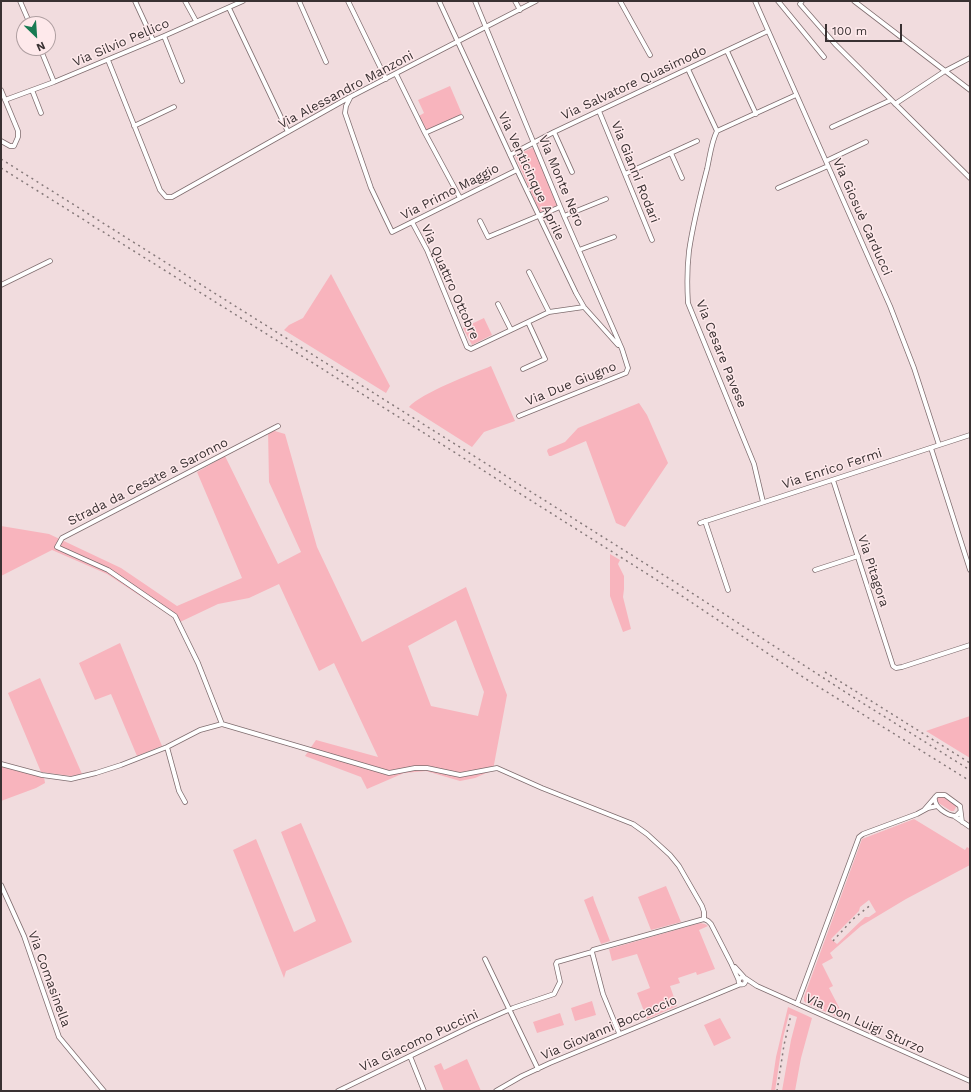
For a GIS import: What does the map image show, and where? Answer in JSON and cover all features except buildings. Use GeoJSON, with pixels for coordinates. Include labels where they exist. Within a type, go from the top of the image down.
{"type":"FeatureCollection","features":[{"type":"Feature","properties":{"kind":"street"},"geometry":{"type":"LineString","coordinates":[[20,1],[27,16]]}},
{"type":"Feature","properties":{"kind":"street"},"geometry":{"type":"LineString","coordinates":[[135,1],[153,40]]}},
{"type":"Feature","properties":{"kind":"street"},"geometry":{"type":"LineString","coordinates":[[184,1],[196,21]]}},
{"type":"Feature","properties":{"kind":"street","name":"Via Silvio Pellico"},"geometry":{"type":"LineString","coordinates":[[5,100],[108,60],[243,1]]}},
{"type":"Feature","properties":{"kind":"street"},"geometry":{"type":"LineString","coordinates":[[299,1],[326,62]]}},
{"type":"Feature","properties":{"kind":"street"},"geometry":{"type":"LineString","coordinates":[[348,1],[386,79]]}},
{"type":"Feature","properties":{"kind":"street","name":"Via Venticinque Aprile"},"geometry":{"type":"LineString","coordinates":[[440,1],[510,155],[576,293],[584,307],[622,349]]}},
{"type":"Feature","properties":{"kind":"street","name":"Via Monte Nero"},"geometry":{"type":"LineString","coordinates":[[475,1],[560,207],[622,349],[628,368]]}},
{"type":"Feature","properties":{"kind":"street"},"geometry":{"type":"LineString","coordinates":[[515,1],[520,10]]}},
{"type":"Feature","properties":{"kind":"street","name":"Via Alessandro Manzoni"},"geometry":{"type":"LineString","coordinates":[[134,126],[160,190],[166,196],[172,197],[350,97],[536,1]]}},
{"type":"Feature","properties":{"kind":"street"},"geometry":{"type":"LineString","coordinates":[[620,1],[650,56]]}},
{"type":"Feature","properties":{"kind":"street","name":"Via Giosuè Carducci"},"geometry":{"type":"LineString","coordinates":[[755,1],[890,306],[914,368],[939,445]]}},
{"type":"Feature","properties":{"kind":"street"},"geometry":{"type":"LineString","coordinates":[[778,1],[824,57]]}},
{"type":"Feature","properties":{"kind":"street"},"geometry":{"type":"LineString","coordinates":[[802,1],[800,4],[835,44],[970,178]]}},
{"type":"Feature","properties":{"kind":"street"},"geometry":{"type":"LineString","coordinates":[[854,1],[970,90]]}},
{"type":"Feature","properties":{"kind":"street"},"geometry":{"type":"LineString","coordinates":[[229,8],[288,132]]}},
{"type":"Feature","properties":{"kind":"street","name":"Via Salvatore Quasimodo"},"geometry":{"type":"LineString","coordinates":[[510,155],[554,132],[768,31]]}},
{"type":"Feature","properties":{"kind":"street"},"geometry":{"type":"LineString","coordinates":[[164,36],[182,81]]}},
{"type":"Feature","properties":{"kind":"street"},"geometry":{"type":"LineString","coordinates":[[727,51],[756,114]]}},
{"type":"Feature","properties":{"kind":"street"},"geometry":{"type":"LineString","coordinates":[[43,56],[54,82]]}},
{"type":"Feature","properties":{"kind":"street"},"geometry":{"type":"LineString","coordinates":[[895,104],[945,71],[970,58]]}},
{"type":"Feature","properties":{"kind":"street"},"geometry":{"type":"LineString","coordinates":[[108,60],[134,126],[174,107]]}},
{"type":"Feature","properties":{"kind":"street"},"geometry":{"type":"LineString","coordinates":[[688,69],[717,131],[796,95]]}},
{"type":"Feature","properties":{"kind":"street"},"geometry":{"type":"LineString","coordinates":[[396,74],[425,134],[460,198]]}},
{"type":"Feature","properties":{"kind":"street"},"geometry":{"type":"LineString","coordinates":[[1,90],[18,131],[18,137],[14,146],[10,146],[1,141]]}},
{"type":"Feature","properties":{"kind":"street"},"geometry":{"type":"LineString","coordinates":[[32,90],[41,113]]}},
{"type":"Feature","properties":{"kind":"street","name":"Via Primo Maggio"},"geometry":{"type":"LineString","coordinates":[[350,97],[345,113],[370,188],[392,232],[517,170]]}},
{"type":"Feature","properties":{"kind":"street"},"geometry":{"type":"LineString","coordinates":[[832,127],[891,100]]}},
{"type":"Feature","properties":{"kind":"street","name":"Via Gianni Rodari"},"geometry":{"type":"LineString","coordinates":[[599,111],[652,240]]}},
{"type":"Feature","properties":{"kind":"street"},"geometry":{"type":"LineString","coordinates":[[425,134],[461,117]]}},
{"type":"Feature","properties":{"kind":"street","name":"Via Cesare Pavese"},"geometry":{"type":"LineString","coordinates":[[717,131],[713,138],[693,228],[688,273],[688,303],[754,464],[763,502]]}},
{"type":"Feature","properties":{"kind":"street"},"geometry":{"type":"LineString","coordinates":[[554,132],[572,172]]}},
{"type":"Feature","properties":{"kind":"street"},"geometry":{"type":"LineString","coordinates":[[625,174],[697,141]]}},
{"type":"Feature","properties":{"kind":"street"},"geometry":{"type":"LineString","coordinates":[[826,160],[866,142]]}},
{"type":"Feature","properties":{"kind":"street"},"geometry":{"type":"LineString","coordinates":[[671,153],[682,178]]}},
{"type":"Feature","properties":{"kind":"street"},"geometry":{"type":"LineString","coordinates":[[778,188],[828,166]]}},
{"type":"Feature","properties":{"kind":"street"},"geometry":{"type":"LineString","coordinates":[[564,216],[606,199]]}},
{"type":"Feature","properties":{"kind":"street"},"geometry":{"type":"LineString","coordinates":[[480,221],[488,237],[560,207]]}},
{"type":"Feature","properties":{"kind":"street","name":"Via Quattro Ottobre"},"geometry":{"type":"LineString","coordinates":[[412,222],[428,250],[467,347],[471,349],[511,330]]}},
{"type":"Feature","properties":{"kind":"street"},"geometry":{"type":"LineString","coordinates":[[579,250],[614,237]]}},
{"type":"Feature","properties":{"kind":"street"},"geometry":{"type":"LineString","coordinates":[[1,285],[50,261]]}},
{"type":"Feature","properties":{"kind":"street"},"geometry":{"type":"LineString","coordinates":[[529,272],[549,312]]}},
{"type":"Feature","properties":{"kind":"street"},"geometry":{"type":"LineString","coordinates":[[498,304],[511,330],[549,312],[584,307]]}},
{"type":"Feature","properties":{"kind":"street"},"geometry":{"type":"LineString","coordinates":[[523,369],[545,359],[528,322]]}},
{"type":"Feature","properties":{"kind":"street","name":"Via Due Giugno"},"geometry":{"type":"LineString","coordinates":[[519,416],[626,372],[628,368]]}},
{"type":"Feature","properties":{"kind":"street","name":"Strada da Cesate a Saronno"},"geometry":{"type":"LineString","coordinates":[[222,724],[198,662],[175,616],[108,570],[57,547],[62,538],[278,426]]}},
{"type":"Feature","properties":{"kind":"street","name":"Via Enrico Fermi"},"geometry":{"type":"LineString","coordinates":[[728,590],[703,522],[970,435]]}},
{"type":"Feature","properties":{"kind":"street"},"geometry":{"type":"LineString","coordinates":[[930,448],[970,570]]}},
{"type":"Feature","properties":{"kind":"street","name":"Via Pitagora"},"geometry":{"type":"LineString","coordinates":[[833,480],[892,663],[895,667],[902,667],[970,645]]}},
{"type":"Feature","properties":{"kind":"street"},"geometry":{"type":"LineString","coordinates":[[815,570],[858,556]]}},
{"type":"Feature","properties":{"kind":"street"},"geometry":{"type":"LineString","coordinates":[[1,764],[42,775],[71,779],[121,765],[167,747],[200,730],[222,724]]}},
{"type":"Feature","properties":{"kind":"street","name":"Via Don Luigi Sturzo"},"geometry":{"type":"LineString","coordinates":[[222,724],[389,773],[415,768],[427,768],[460,775],[500,769],[542,788],[633,824],[648,834],[679,866],[702,906],[704,919],[710,924],[741,983],[757,986]]}},
{"type":"Feature","properties":{"kind":"street"},"geometry":{"type":"LineString","coordinates":[[167,747],[179,790],[185,802]]}},
{"type":"Feature","properties":{"kind":"street"},"geometry":{"type":"LineString","coordinates":[[797,1004],[859,838],[863,834],[918,814],[940,794],[945,795],[960,806],[962,822]]}},
{"type":"Feature","properties":{"kind":"street"},"geometry":{"type":"LineString","coordinates":[[935,797],[934,802],[937,806],[970,827]]}},
{"type":"Feature","properties":{"kind":"street"},"geometry":{"type":"LineString","coordinates":[[924,810],[937,806]]}},
{"type":"Feature","properties":{"kind":"street"},"geometry":{"type":"LineString","coordinates":[[954,816],[960,812]]}},
{"type":"Feature","properties":{"kind":"street","name":"Via Comasinella"},"geometry":{"type":"LineString","coordinates":[[1,885],[24,936],[59,1038],[104,1091]]}},
{"type":"Feature","properties":{"kind":"street"},"geometry":{"type":"LineString","coordinates":[[619,1033],[603,994],[592,952],[600,948],[704,919]]}},
{"type":"Feature","properties":{"kind":"street","name":"Via Giacomo Puccini"},"geometry":{"type":"LineString","coordinates":[[338,1091],[474,1025],[513,1008],[554,994],[560,982],[556,962],[592,952]]}},
{"type":"Feature","properties":{"kind":"street"},"geometry":{"type":"LineString","coordinates":[[485,959],[538,1069]]}},
{"type":"Feature","properties":{"kind":"street","name":"Via Don Luigi Sturzo"},"geometry":{"type":"LineString","coordinates":[[731,963],[744,978],[757,986],[969,1080]]}},
{"type":"Feature","properties":{"kind":"street","name":"Via Giovanni Boccaccio"},"geometry":{"type":"LineString","coordinates":[[496,1091],[522,1076],[619,1033],[733,987],[741,983],[740,978],[744,978]]}},
{"type":"Feature","properties":{"kind":"street"},"geometry":{"type":"LineString","coordinates":[[410,1056],[424,1091]]}},
{"type":"Feature","properties":{"kind":"shaded area"},"geometry":{"type":"Polygon","coordinates":[[[450,86],[462,114],[425,131],[419,116],[424,113],[418,100],[450,86]]]}},
{"type":"Feature","properties":{"kind":"shaded area"},"geometry":{"type":"Polygon","coordinates":[[[534,147],[558,205],[540,212],[515,156],[534,147]]]}},
{"type":"Feature","properties":{"kind":"shaded area"},"geometry":{"type":"Polygon","coordinates":[[[331,274],[390,386],[386,393],[284,330],[289,325],[303,318],[331,274]]]}},
{"type":"Feature","properties":{"kind":"shaded area"},"geometry":{"type":"Polygon","coordinates":[[[484,318],[492,335],[472,345],[463,328],[484,318]]]}},
{"type":"Feature","properties":{"kind":"shaded area"},"geometry":{"type":"Polygon","coordinates":[[[491,366],[515,421],[484,432],[472,447],[409,407],[435,390],[491,366]]]}},
{"type":"Feature","properties":{"kind":"shaded area"},"geometry":{"type":"Polygon","coordinates":[[[639,403],[647,415],[668,463],[625,527],[616,523],[586,441],[551,456],[549,456],[547,451],[548,449],[565,442],[578,428],[639,403]]]}},
{"type":"Feature","properties":{"kind":"shaded area"},"geometry":{"type":"Polygon","coordinates":[[[268,429],[285,434],[317,547],[362,642],[466,587],[507,695],[493,770],[475,778],[460,781],[426,771],[404,773],[367,789],[361,777],[305,756],[316,740],[378,757],[334,663],[319,671],[279,584],[249,598],[218,604],[180,622],[107,574],[52,550],[1,576],[1,526],[49,534],[121,568],[177,606],[242,578],[197,472],[225,456],[278,564],[301,552],[269,482],[268,429]],[[456,620],[408,646],[431,706],[478,716],[484,692],[456,620]]]}},
{"type":"Feature","properties":{"kind":"shaded area"},"geometry":{"type":"Polygon","coordinates":[[[610,554],[620,560],[618,564],[624,576],[623,597],[631,629],[623,632],[610,596],[610,554]]]}},
{"type":"Feature","properties":{"kind":"shaded area"},"geometry":{"type":"Polygon","coordinates":[[[120,643],[162,746],[137,756],[111,694],[95,700],[79,663],[120,643]]]}},
{"type":"Feature","properties":{"kind":"shaded area"},"geometry":{"type":"Polygon","coordinates":[[[40,678],[82,774],[71,776],[41,772],[8,693],[40,678]]]}},
{"type":"Feature","properties":{"kind":"shaded area"},"geometry":{"type":"Polygon","coordinates":[[[970,716],[970,758],[926,731],[970,716]]]}},
{"type":"Feature","properties":{"kind":"shaded area"},"geometry":{"type":"Polygon","coordinates":[[[1,766],[44,777],[45,783],[36,788],[1,801],[1,766]]]}},
{"type":"Feature","properties":{"kind":"shaded area"},"geometry":{"type":"Polygon","coordinates":[[[943,796],[954,804],[956,807],[954,811],[951,811],[937,802],[938,797],[943,796]]]}},
{"type":"Feature","properties":{"kind":"shaded area"},"geometry":{"type":"Polygon","coordinates":[[[914,819],[965,850],[967,847],[970,849],[970,865],[906,899],[861,926],[830,953],[833,958],[822,964],[833,986],[829,988],[844,1017],[844,1020],[806,1003],[804,1001],[804,997],[862,839],[914,819]],[[869,900],[860,907],[859,911],[831,939],[837,944],[865,917],[869,917],[876,912],[869,900]]]}},
{"type":"Feature","properties":{"kind":"shaded area"},"geometry":{"type":"Polygon","coordinates":[[[301,823],[352,942],[286,971],[284,978],[233,850],[256,839],[294,932],[316,921],[281,832],[301,823]]]}},
{"type":"Feature","properties":{"kind":"shaded area"},"geometry":{"type":"Polygon","coordinates":[[[666,886],[681,922],[651,930],[638,897],[666,886]]]}},
{"type":"Feature","properties":{"kind":"shaded area"},"geometry":{"type":"Polygon","coordinates":[[[593,896],[610,941],[601,944],[584,900],[593,896]]]}},
{"type":"Feature","properties":{"kind":"shaded area"},"geometry":{"type":"Polygon","coordinates":[[[700,923],[708,926],[699,930],[715,969],[697,975],[696,972],[678,978],[680,983],[670,986],[677,1006],[647,1019],[637,993],[650,988],[637,954],[612,961],[609,949],[700,923]]]}},
{"type":"Feature","properties":{"kind":"shaded area"},"geometry":{"type":"Polygon","coordinates":[[[592,1001],[596,1015],[575,1021],[571,1008],[592,1001]]]}},
{"type":"Feature","properties":{"kind":"shaded area"},"geometry":{"type":"Polygon","coordinates":[[[788,1007],[812,1018],[801,1058],[795,1091],[782,1091],[791,1040],[797,1017],[789,1014],[783,1038],[775,1091],[771,1091],[776,1057],[788,1007]]]}},
{"type":"Feature","properties":{"kind":"shaded area"},"geometry":{"type":"Polygon","coordinates":[[[560,1013],[564,1025],[537,1033],[533,1022],[560,1013]]]}},
{"type":"Feature","properties":{"kind":"shaded area"},"geometry":{"type":"Polygon","coordinates":[[[720,1018],[731,1038],[714,1046],[704,1025],[720,1018]]]}},
{"type":"Feature","properties":{"kind":"shaded area"},"geometry":{"type":"Polygon","coordinates":[[[467,1059],[481,1091],[444,1091],[434,1066],[441,1063],[444,1070],[467,1059]]]}},
{"type":"Feature","properties":{"kind":"railway"},"geometry":{"type":"LineString","coordinates":[[1,159],[681,586],[853,697],[970,770]]}},
{"type":"Feature","properties":{"kind":"railway"},"geometry":{"type":"LineString","coordinates":[[1,168],[676,592],[806,679],[970,781]]}},
{"type":"Feature","properties":{"kind":"railway"},"geometry":{"type":"LineString","coordinates":[[825,672],[970,763]]}},
{"type":"Feature","properties":{"kind":"railway"},"geometry":{"type":"LineString","coordinates":[[833,941],[853,919],[872,904]]}},
{"type":"Feature","properties":{"kind":"railway"},"geometry":{"type":"LineString","coordinates":[[777,1091],[784,1045],[791,1015]]}}]}
